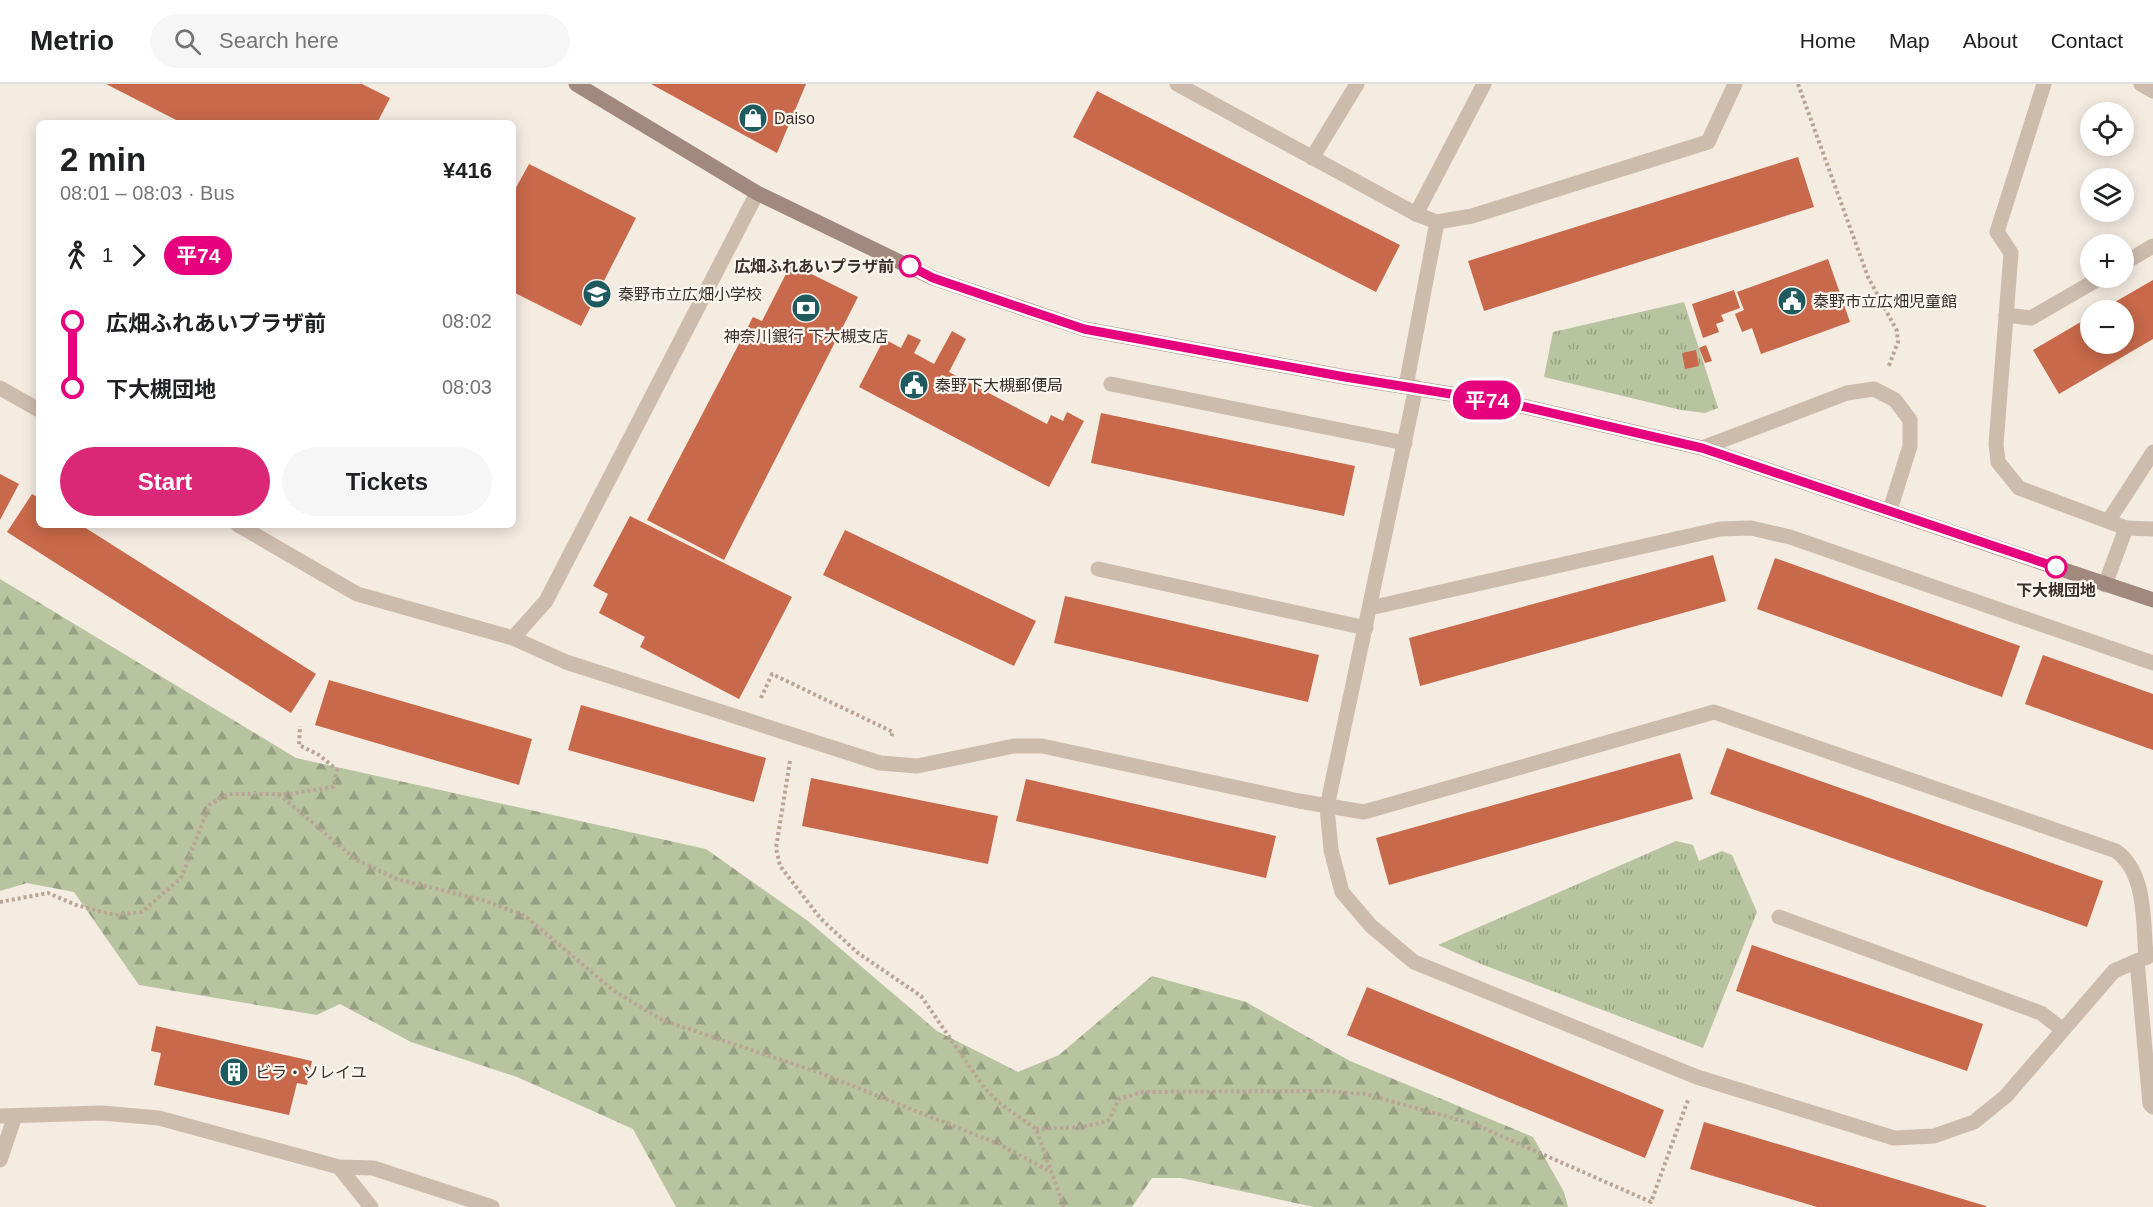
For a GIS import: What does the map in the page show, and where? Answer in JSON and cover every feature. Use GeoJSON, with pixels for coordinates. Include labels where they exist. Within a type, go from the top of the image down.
{"type":"FeatureCollection","features":[{"type":"Feature","properties":{"kind":"street"},"geometry":{"type":"LineString","coordinates":[[576,84],[757,193],[933,278],[1084,329],[1513,404],[1702,448],[2153,600]]}},
{"type":"Feature","properties":{"kind":"street"},"geometry":{"type":"LineString","coordinates":[[1177,84],[1416,214],[1437,222],[1472,216],[1708,142],[1735,84]]}},
{"type":"Feature","properties":{"kind":"street"},"geometry":{"type":"LineString","coordinates":[[1312,158],[1356,84]]}},
{"type":"Feature","properties":{"kind":"street"},"geometry":{"type":"LineString","coordinates":[[1416,214],[1485,84]]}},
{"type":"Feature","properties":{"kind":"street"},"geometry":{"type":"LineString","coordinates":[[2044,84],[1997,232],[2011,253],[1996,444],[1998,462],[2019,488],[2126,528],[2153,529]]}},
{"type":"Feature","properties":{"kind":"street"},"geometry":{"type":"LineString","coordinates":[[2141,84],[2153,91]]}},
{"type":"Feature","properties":{"kind":"street"},"geometry":{"type":"LineString","coordinates":[[513,638],[546,601],[757,193]]}},
{"type":"Feature","properties":{"kind":"street"},"geometry":{"type":"LineString","coordinates":[[1437,222],[1411,386],[1405,443],[1327,807],[1331,850],[1342,892],[1371,926],[1414,962],[1697,1077],[1894,1138],[1934,1136],[1974,1122],[2006,1096],[2114,970],[2145,958]]}},
{"type":"Feature","properties":{"kind":"street"},"geometry":{"type":"LineString","coordinates":[[2134,257],[2153,246]]}},
{"type":"Feature","properties":{"kind":"street"},"geometry":{"type":"LineString","coordinates":[[2006,315],[2031,318],[2083,288]]}},
{"type":"Feature","properties":{"kind":"street"},"geometry":{"type":"LineString","coordinates":[[1111,384],[1405,443]]}},
{"type":"Feature","properties":{"kind":"street"},"geometry":{"type":"LineString","coordinates":[[0,388],[36,408]]}},
{"type":"Feature","properties":{"kind":"street"},"geometry":{"type":"LineString","coordinates":[[1702,448],[1847,393],[1874,389],[1895,400],[1910,420],[1910,446],[1890,510]]}},
{"type":"Feature","properties":{"kind":"street"},"geometry":{"type":"LineString","coordinates":[[2109,520],[2153,452]]}},
{"type":"Feature","properties":{"kind":"street"},"geometry":{"type":"LineString","coordinates":[[243,528],[357,594],[513,638],[566,663],[880,762],[917,766],[1014,746],[1042,746],[1327,807],[1364,812],[1714,712],[2116,852],[2128,860],[2134,871],[2139,891],[2153,1107]]}},
{"type":"Feature","properties":{"kind":"street"},"geometry":{"type":"LineString","coordinates":[[1370,608],[1720,529],[1751,528],[1790,537],[2153,663]]}},
{"type":"Feature","properties":{"kind":"street"},"geometry":{"type":"LineString","coordinates":[[2105,585],[2126,528]]}},
{"type":"Feature","properties":{"kind":"street"},"geometry":{"type":"LineString","coordinates":[[1098,569],[1366,628]]}},
{"type":"Feature","properties":{"kind":"street"},"geometry":{"type":"LineString","coordinates":[[1779,917],[2041,1013],[2063,1030]]}},
{"type":"Feature","properties":{"kind":"street"},"geometry":{"type":"LineString","coordinates":[[0,1160],[8,1116],[102,1113],[159,1118],[339,1167],[373,1168],[492,1207]]}},
{"type":"Feature","properties":{"kind":"street"},"geometry":{"type":"LineString","coordinates":[[339,1167],[371,1207]]}},
{"type":"Feature","properties":{"kind":"path"},"geometry":{"type":"LineString","coordinates":[[1798,84],[1869,277],[1897,331],[1898,342],[1879,391]]}},
{"type":"Feature","properties":{"kind":"path"},"geometry":{"type":"LineString","coordinates":[[772,674],[893,732],[880,762]]}},
{"type":"Feature","properties":{"kind":"path"},"geometry":{"type":"LineString","coordinates":[[0,902],[48,893],[76,905],[115,915],[142,912],[181,878],[210,804],[229,794],[279,794],[333,787],[337,771],[319,755],[299,745],[300,726]]}},
{"type":"Feature","properties":{"kind":"path"},"geometry":{"type":"LineString","coordinates":[[794,736],[776,848],[780,866],[821,919],[858,953],[921,996],[983,1086],[998,1102],[1036,1129],[1064,1207]]}},
{"type":"Feature","properties":{"kind":"path"},"geometry":{"type":"LineString","coordinates":[[279,794],[356,860],[397,879],[483,900],[525,916],[614,991],[662,1020],[820,1073],[999,1144],[1051,1172]]}},
{"type":"Feature","properties":{"kind":"path"},"geometry":{"type":"LineString","coordinates":[[1036,1129],[1082,1127],[1108,1122],[1119,1099],[1143,1092],[1324,1091],[1365,1095],[1474,1124],[1651,1202],[1687,1104]]}},
{"type":"Feature","properties":{"kind":"green space"},"geometry":{"type":"Polygon","coordinates":[[[1684,302],[1718,408],[1705,413],[1681,410],[1544,377],[1553,332],[1684,302]]]}},
{"type":"Feature","properties":{"kind":"green space"},"geometry":{"type":"Polygon","coordinates":[[[0,579],[296,758],[706,849],[808,921],[937,1031],[1018,1072],[1059,1055],[1152,976],[1246,1002],[1350,1061],[1533,1137],[1564,1192],[1568,1207],[1314,1207],[1181,1178],[1152,1178],[1132,1207],[676,1207],[633,1129],[517,1077],[411,1042],[340,1004],[317,1015],[139,985],[74,892],[27,883],[0,891],[0,579]]]}},
{"type":"Feature","properties":{"kind":"green space"},"geometry":{"type":"Polygon","coordinates":[[[1676,841],[1693,845],[1699,861],[1722,851],[1732,855],[1757,912],[1703,1048],[1481,964],[1438,945],[1676,841]]]}},
{"type":"Feature","properties":{"kind":"building"},"geometry":{"type":"Polygon","coordinates":[[[106,84],[362,84],[390,98],[379,120],[176,120],[106,84]]]}},
{"type":"Feature","properties":{"kind":"building","name":"Daiso"},"geometry":{"type":"Polygon","coordinates":[[[651,84],[806,84],[777,153],[651,84]]]}},
{"type":"Feature","properties":{"kind":"building"},"geometry":{"type":"Polygon","coordinates":[[[1097,91],[1400,245],[1376,292],[1073,137],[1097,91]]]}},
{"type":"Feature","properties":{"kind":"building"},"geometry":{"type":"Polygon","coordinates":[[[1798,157],[1814,207],[1484,311],[1468,261],[1798,157]]]}},
{"type":"Feature","properties":{"kind":"building"},"geometry":{"type":"Polygon","coordinates":[[[529,164],[636,218],[581,326],[516,294],[516,188],[529,164]]]}},
{"type":"Feature","properties":{"kind":"building","name":"秦野市立広畑児童館"},"geometry":{"type":"Polygon","coordinates":[[[1828,259],[1850,322],[1761,354],[1752,328],[1742,332],[1735,314],[1744,310],[1737,292],[1828,259]]]}},
{"type":"Feature","properties":{"kind":"building"},"geometry":{"type":"Polygon","coordinates":[[[791,264],[858,297],[724,560],[647,520],[753,317],[762,321],[791,264]]]}},
{"type":"Feature","properties":{"kind":"building"},"geometry":{"type":"Polygon","coordinates":[[[2153,280],[2153,339],[2134,350],[2134,300],[2118,300],[2153,280]]]}},
{"type":"Feature","properties":{"kind":"building"},"geometry":{"type":"Polygon","coordinates":[[[1734,290],[1740,308],[1721,315],[1724,321],[1716,324],[1719,332],[1703,338],[1692,304],[1734,290]]]}},
{"type":"Feature","properties":{"kind":"building"},"geometry":{"type":"Polygon","coordinates":[[[2080,322],[2080,354],[2127,354],[2059,394],[2033,350],[2080,322]]]}},
{"type":"Feature","properties":{"kind":"building"},"geometry":{"type":"Polygon","coordinates":[[[952,331],[966,339],[949,372],[1047,424],[1051,415],[1063,421],[1067,412],[1084,421],[1049,487],[859,387],[884,339],[901,348],[908,334],[921,340],[914,353],[934,364],[952,331]]]}},
{"type":"Feature","properties":{"kind":"building"},"geometry":{"type":"Polygon","coordinates":[[[1706,345],[1712,361],[1705,363],[1699,348],[1706,345]]]}},
{"type":"Feature","properties":{"kind":"building"},"geometry":{"type":"Polygon","coordinates":[[[1696,350],[1699,366],[1685,369],[1682,353],[1696,350]]]}},
{"type":"Feature","properties":{"kind":"building"},"geometry":{"type":"Polygon","coordinates":[[[1101,413],[1355,466],[1344,516],[1091,463],[1101,413]]]}},
{"type":"Feature","properties":{"kind":"building"},"geometry":{"type":"Polygon","coordinates":[[[0,474],[19,484],[0,520],[0,474]]]}},
{"type":"Feature","properties":{"kind":"building"},"geometry":{"type":"Polygon","coordinates":[[[32,494],[36,496],[36,528],[86,528],[316,674],[291,713],[7,532],[32,494]]]}},
{"type":"Feature","properties":{"kind":"building"},"geometry":{"type":"Polygon","coordinates":[[[630,516],[792,597],[739,699],[640,647],[645,637],[599,613],[608,594],[593,586],[630,516]]]}},
{"type":"Feature","properties":{"kind":"building"},"geometry":{"type":"Polygon","coordinates":[[[845,530],[1036,621],[1014,666],[823,575],[845,530]]]}},
{"type":"Feature","properties":{"kind":"building"},"geometry":{"type":"Polygon","coordinates":[[[1713,555],[1726,601],[1420,686],[1409,638],[1713,555]]]}},
{"type":"Feature","properties":{"kind":"building"},"geometry":{"type":"Polygon","coordinates":[[[1775,558],[2020,646],[2002,697],[1757,609],[1775,558]]]}},
{"type":"Feature","properties":{"kind":"building"},"geometry":{"type":"Polygon","coordinates":[[[1065,596],[1319,655],[1308,702],[1054,643],[1065,596]]]}},
{"type":"Feature","properties":{"kind":"building"},"geometry":{"type":"Polygon","coordinates":[[[2043,655],[2153,694],[2153,750],[2025,704],[2043,655]]]}},
{"type":"Feature","properties":{"kind":"building"},"geometry":{"type":"Polygon","coordinates":[[[329,680],[532,739],[519,785],[315,725],[329,680]]]}},
{"type":"Feature","properties":{"kind":"building"},"geometry":{"type":"Polygon","coordinates":[[[581,705],[766,758],[754,802],[568,750],[581,705]]]}},
{"type":"Feature","properties":{"kind":"building"},"geometry":{"type":"Polygon","coordinates":[[[1727,748],[2103,881],[2087,927],[1710,794],[1727,748]]]}},
{"type":"Feature","properties":{"kind":"building"},"geometry":{"type":"Polygon","coordinates":[[[1680,753],[1693,799],[1389,885],[1376,838],[1680,753]]]}},
{"type":"Feature","properties":{"kind":"building"},"geometry":{"type":"Polygon","coordinates":[[[811,778],[998,816],[988,864],[802,826],[811,778]]]}},
{"type":"Feature","properties":{"kind":"building"},"geometry":{"type":"Polygon","coordinates":[[[1026,779],[1276,836],[1266,878],[1016,821],[1026,779]]]}},
{"type":"Feature","properties":{"kind":"building"},"geometry":{"type":"Polygon","coordinates":[[[1752,945],[1983,1024],[1967,1071],[1736,991],[1752,945]]]}},
{"type":"Feature","properties":{"kind":"building"},"geometry":{"type":"Polygon","coordinates":[[[1367,987],[1664,1110],[1645,1158],[1347,1035],[1367,987]]]}},
{"type":"Feature","properties":{"kind":"building","name":"ビラ・ソレイユ"},"geometry":{"type":"Polygon","coordinates":[[[156,1026],[312,1061],[307,1085],[297,1083],[289,1115],[154,1085],[161,1053],[151,1051],[156,1026]]]}},
{"type":"Feature","properties":{"kind":"building"},"geometry":{"type":"Polygon","coordinates":[[[1704,1122],[1986,1207],[1817,1207],[1690,1169],[1704,1122]]]}},
{"type":"Feature","properties":{"kind":"bus line","name":"平74"},"geometry":{"type":"LineString","coordinates":[[910,266],[933,278],[1084,329],[1345,377],[1513,404],[1702,448],[2056,567]]}},
{"type":"Feature","properties":{"kind":"place","name":"Daiso"},"geometry":{"type":"Point","coordinates":[753,118]}},
{"type":"Feature","properties":{"kind":"place","name":"広畑ふれあいプラザ前"},"geometry":{"type":"Point","coordinates":[910,266]}},
{"type":"Feature","properties":{"kind":"place","name":"秦野市立広畑小学校"},"geometry":{"type":"Point","coordinates":[597,294]}},
{"type":"Feature","properties":{"kind":"place","name":"秦野市立広畑児童館"},"geometry":{"type":"Point","coordinates":[1792,301]}},
{"type":"Feature","properties":{"kind":"place","name":"神奈川銀行 下大槻支店"},"geometry":{"type":"Point","coordinates":[806,308]}},
{"type":"Feature","properties":{"kind":"place","name":"秦野下大槻郵便局"},"geometry":{"type":"Point","coordinates":[914,385]}},
{"type":"Feature","properties":{"kind":"place","name":"下大槻団地"},"geometry":{"type":"Point","coordinates":[2056,567]}},
{"type":"Feature","properties":{"kind":"place","name":"ビラ・ソレイユ"},"geometry":{"type":"Point","coordinates":[234,1072]}}]}
